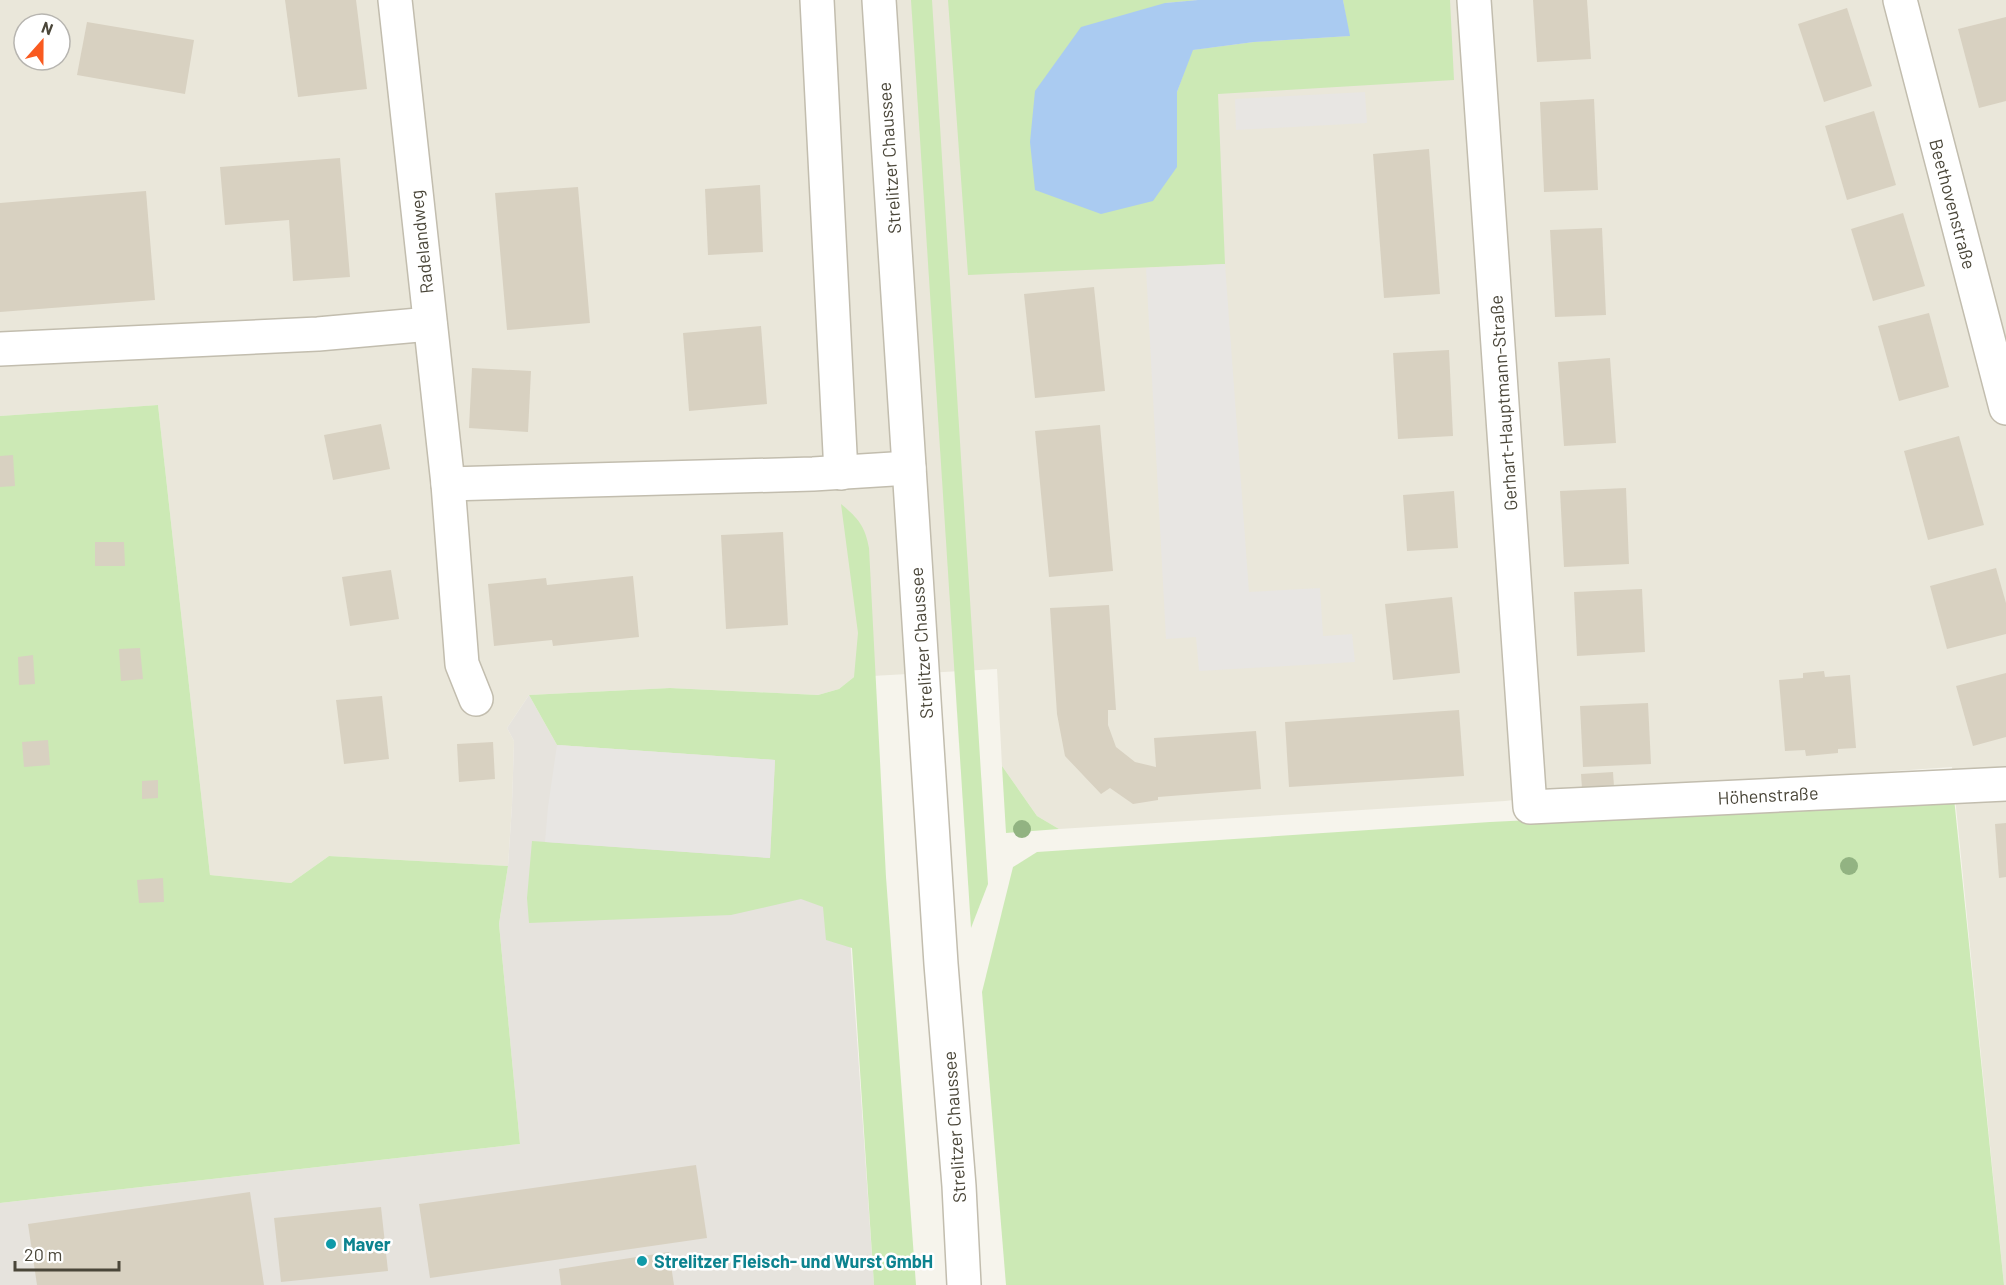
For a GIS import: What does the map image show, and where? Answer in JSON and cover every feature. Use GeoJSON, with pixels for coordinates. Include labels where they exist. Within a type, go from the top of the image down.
{"type":"FeatureCollection","features":[{"type":"Feature","properties":{"kind":"street","name":"Radelandweg"},"geometry":{"type":"LineString","coordinates":[[395,0],[448,484],[462,664],[476,699]]}},
{"type":"Feature","properties":{"kind":"street"},"geometry":{"type":"LineString","coordinates":[[817,0],[856,472]]}},
{"type":"Feature","properties":{"kind":"street","name":"Strelitzer Chaussee"},"geometry":{"type":"LineString","coordinates":[[879,0],[964,1285]]}},
{"type":"Feature","properties":{"kind":"street","name":"Gerhart-Hauptmann-Straße"},"geometry":{"type":"LineString","coordinates":[[1474,0],[1530,807]]}},
{"type":"Feature","properties":{"kind":"street","name":"Beethovenstraße"},"geometry":{"type":"LineString","coordinates":[[1900,0],[2006,408]]}},
{"type":"Feature","properties":{"kind":"street"},"geometry":{"type":"LineString","coordinates":[[0,349],[318,334],[430,324]]}},
{"type":"Feature","properties":{"kind":"street"},"geometry":{"type":"LineString","coordinates":[[448,484],[856,472],[909,468]]}},
{"type":"Feature","properties":{"kind":"street","name":"Höhenstraße"},"geometry":{"type":"LineString","coordinates":[[1530,807],[2006,784]]}},
{"type":"Feature","properties":{"kind":"shaded area"},"geometry":{"type":"Polygon","coordinates":[[[0,0],[2006,0],[2006,1285],[2004,1285],[1952,767],[1558,795],[1505,801],[1059,829],[1037,816],[1002,766],[997,669],[854,677],[839,689],[818,695],[670,688],[529,695],[507,728],[514,741],[508,866],[329,856],[291,883],[210,875],[158,405],[0,416],[0,0]]]}},
{"type":"Feature","properties":{"kind":"shaded area"},"geometry":{"type":"Polygon","coordinates":[[[1365,92],[1367,123],[1236,130],[1235,99],[1365,92]]]}},
{"type":"Feature","properties":{"kind":"shaded area"},"geometry":{"type":"Polygon","coordinates":[[[1225,264],[1249,592],[1320,588],[1323,636],[1352,634],[1355,662],[1199,671],[1196,637],[1166,639],[1146,268],[1225,264]]]}},
{"type":"Feature","properties":{"kind":"shaded area"},"geometry":{"type":"Polygon","coordinates":[[[529,695],[557,745],[838,764],[874,1285],[0,1285],[0,1203],[520,1144],[499,924],[508,866],[512,805],[514,741],[507,728],[529,695]]]}},
{"type":"Feature","properties":{"kind":"shaded area"},"geometry":{"type":"Polygon","coordinates":[[[557,745],[775,760],[770,858],[545,842],[557,745]]]}},
{"type":"Feature","properties":{"kind":"green space"},"geometry":{"type":"Polygon","coordinates":[[[911,0],[932,0],[988,884],[971,928],[911,0]]]}},
{"type":"Feature","properties":{"kind":"green space"},"geometry":{"type":"Polygon","coordinates":[[[948,0],[1198,0],[1165,3],[1177,167],[1177,92],[1192,50],[1254,42],[1349,36],[1343,0],[1450,0],[1454,80],[1218,94],[1225,264],[968,275],[948,0]]]}},
{"type":"Feature","properties":{"kind":"green space"},"geometry":{"type":"Polygon","coordinates":[[[158,405],[210,875],[291,883],[329,856],[508,866],[499,924],[520,1144],[0,1203],[0,416],[158,405]]]}},
{"type":"Feature","properties":{"kind":"green space"},"geometry":{"type":"Polygon","coordinates":[[[841,504],[860,523],[869,548],[886,877],[916,1285],[874,1285],[852,948],[826,940],[823,907],[801,899],[731,915],[529,923],[527,898],[532,841],[770,858],[775,760],[557,745],[529,695],[670,688],[818,695],[839,689],[854,677],[858,633],[841,504]]]}},
{"type":"Feature","properties":{"kind":"green space"},"geometry":{"type":"Polygon","coordinates":[[[1002,766],[1037,816],[1059,829],[1006,833],[1002,766]]]}},
{"type":"Feature","properties":{"kind":"green space"},"geometry":{"type":"Polygon","coordinates":[[[1954,798],[2004,1285],[1006,1285],[982,992],[1013,867],[1037,852],[1490,822],[1954,798]]]}},
{"type":"Feature","properties":{"kind":"water"},"geometry":{"type":"Polygon","coordinates":[[[1198,0],[1343,0],[1350,36],[1254,42],[1193,50],[1177,92],[1177,167],[1153,201],[1101,214],[1035,190],[1030,142],[1035,91],[1081,27],[1165,3],[1198,0]]]}},
{"type":"Feature","properties":{"kind":"building"},"geometry":{"type":"Polygon","coordinates":[[[285,0],[356,0],[367,89],[298,97],[285,0]]]}},
{"type":"Feature","properties":{"kind":"building"},"geometry":{"type":"Polygon","coordinates":[[[1533,0],[1587,0],[1591,59],[1537,62],[1533,0]]]}},
{"type":"Feature","properties":{"kind":"building"},"geometry":{"type":"Polygon","coordinates":[[[1847,8],[1872,86],[1824,102],[1798,24],[1847,8]]]}},
{"type":"Feature","properties":{"kind":"building"},"geometry":{"type":"Polygon","coordinates":[[[2006,17],[2006,101],[1979,108],[1958,29],[2006,17]]]}},
{"type":"Feature","properties":{"kind":"building"},"geometry":{"type":"Polygon","coordinates":[[[87,22],[194,40],[185,94],[77,75],[87,22]]]}},
{"type":"Feature","properties":{"kind":"building"},"geometry":{"type":"Polygon","coordinates":[[[1594,99],[1598,190],[1544,192],[1540,102],[1594,99]]]}},
{"type":"Feature","properties":{"kind":"building"},"geometry":{"type":"Polygon","coordinates":[[[1874,111],[1896,185],[1847,200],[1825,126],[1874,111]]]}},
{"type":"Feature","properties":{"kind":"building"},"geometry":{"type":"Polygon","coordinates":[[[1429,149],[1440,294],[1384,298],[1373,154],[1429,149]]]}},
{"type":"Feature","properties":{"kind":"building"},"geometry":{"type":"Polygon","coordinates":[[[340,158],[350,277],[293,281],[289,220],[225,225],[220,167],[340,158]]]}},
{"type":"Feature","properties":{"kind":"building"},"geometry":{"type":"Polygon","coordinates":[[[760,185],[763,252],[708,255],[705,189],[760,185]]]}},
{"type":"Feature","properties":{"kind":"building"},"geometry":{"type":"Polygon","coordinates":[[[578,187],[590,323],[507,330],[495,193],[578,187]]]}},
{"type":"Feature","properties":{"kind":"building"},"geometry":{"type":"Polygon","coordinates":[[[146,191],[155,300],[0,312],[0,203],[146,191]]]}},
{"type":"Feature","properties":{"kind":"building"},"geometry":{"type":"Polygon","coordinates":[[[1903,213],[1925,286],[1873,301],[1851,229],[1903,213]]]}},
{"type":"Feature","properties":{"kind":"building"},"geometry":{"type":"Polygon","coordinates":[[[1602,228],[1606,315],[1555,317],[1550,230],[1602,228]]]}},
{"type":"Feature","properties":{"kind":"building"},"geometry":{"type":"Polygon","coordinates":[[[1094,287],[1105,391],[1035,398],[1024,294],[1094,287]]]}},
{"type":"Feature","properties":{"kind":"building"},"geometry":{"type":"Polygon","coordinates":[[[1929,313],[1949,387],[1899,401],[1878,326],[1929,313]]]}},
{"type":"Feature","properties":{"kind":"building"},"geometry":{"type":"Polygon","coordinates":[[[761,326],[767,404],[689,411],[683,333],[761,326]]]}},
{"type":"Feature","properties":{"kind":"building"},"geometry":{"type":"Polygon","coordinates":[[[1449,350],[1453,436],[1398,439],[1393,353],[1449,350]]]}},
{"type":"Feature","properties":{"kind":"building"},"geometry":{"type":"Polygon","coordinates":[[[1610,358],[1616,443],[1564,446],[1558,362],[1610,358]]]}},
{"type":"Feature","properties":{"kind":"building"},"geometry":{"type":"Polygon","coordinates":[[[472,368],[531,371],[528,432],[469,428],[472,368]]]}},
{"type":"Feature","properties":{"kind":"building"},"geometry":{"type":"Polygon","coordinates":[[[381,424],[390,469],[333,480],[324,435],[381,424]]]}},
{"type":"Feature","properties":{"kind":"building"},"geometry":{"type":"Polygon","coordinates":[[[1100,425],[1113,571],[1049,577],[1035,431],[1100,425]]]}},
{"type":"Feature","properties":{"kind":"building"},"geometry":{"type":"Polygon","coordinates":[[[1959,436],[1984,525],[1928,540],[1904,451],[1959,436]]]}},
{"type":"Feature","properties":{"kind":"building"},"geometry":{"type":"Polygon","coordinates":[[[13,455],[15,486],[0,487],[0,456],[13,455]]]}},
{"type":"Feature","properties":{"kind":"building"},"geometry":{"type":"Polygon","coordinates":[[[1626,488],[1629,564],[1564,567],[1560,491],[1626,488]]]}},
{"type":"Feature","properties":{"kind":"building"},"geometry":{"type":"Polygon","coordinates":[[[1454,491],[1458,548],[1407,551],[1403,495],[1454,491]]]}},
{"type":"Feature","properties":{"kind":"building"},"geometry":{"type":"Polygon","coordinates":[[[783,532],[788,625],[726,629],[721,535],[783,532]]]}},
{"type":"Feature","properties":{"kind":"building"},"geometry":{"type":"Polygon","coordinates":[[[95,542],[124,542],[125,566],[95,566],[95,542]]]}},
{"type":"Feature","properties":{"kind":"building"},"geometry":{"type":"Polygon","coordinates":[[[1996,568],[2006,603],[2006,634],[1947,649],[1930,586],[1996,568]]]}},
{"type":"Feature","properties":{"kind":"building"},"geometry":{"type":"Polygon","coordinates":[[[391,570],[399,619],[350,626],[342,577],[391,570]]]}},
{"type":"Feature","properties":{"kind":"building"},"geometry":{"type":"Polygon","coordinates":[[[633,576],[639,637],[553,646],[552,640],[494,646],[488,584],[546,578],[547,585],[633,576]]]}},
{"type":"Feature","properties":{"kind":"building"},"geometry":{"type":"Polygon","coordinates":[[[1642,589],[1645,652],[1577,656],[1574,592],[1642,589]]]}},
{"type":"Feature","properties":{"kind":"building"},"geometry":{"type":"Polygon","coordinates":[[[1452,597],[1460,673],[1393,680],[1385,604],[1452,597]]]}},
{"type":"Feature","properties":{"kind":"building"},"geometry":{"type":"Polygon","coordinates":[[[1109,605],[1116,710],[1108,710],[1108,725],[1116,747],[1135,762],[1156,767],[1154,738],[1256,731],[1261,789],[1158,797],[1158,800],[1133,804],[1110,788],[1101,794],[1065,756],[1057,714],[1050,608],[1109,605]]]}},
{"type":"Feature","properties":{"kind":"building"},"geometry":{"type":"Polygon","coordinates":[[[140,648],[143,679],[121,681],[119,649],[140,648]]]}},
{"type":"Feature","properties":{"kind":"building"},"geometry":{"type":"Polygon","coordinates":[[[33,655],[35,684],[19,685],[18,657],[33,655]]]}},
{"type":"Feature","properties":{"kind":"building"},"geometry":{"type":"Polygon","coordinates":[[[1824,671],[1825,677],[1850,675],[1856,748],[1838,749],[1838,753],[1806,756],[1805,750],[1785,751],[1779,680],[1803,678],[1803,673],[1824,671]]]}},
{"type":"Feature","properties":{"kind":"building"},"geometry":{"type":"Polygon","coordinates":[[[2006,673],[2006,737],[1973,746],[1956,686],[2006,673]]]}},
{"type":"Feature","properties":{"kind":"building"},"geometry":{"type":"Polygon","coordinates":[[[382,696],[389,759],[344,764],[336,700],[382,696]]]}},
{"type":"Feature","properties":{"kind":"building"},"geometry":{"type":"Polygon","coordinates":[[[1648,703],[1651,764],[1583,767],[1580,706],[1648,703]]]}},
{"type":"Feature","properties":{"kind":"building"},"geometry":{"type":"Polygon","coordinates":[[[1459,710],[1464,776],[1289,787],[1285,722],[1459,710]]]}},
{"type":"Feature","properties":{"kind":"building"},"geometry":{"type":"Polygon","coordinates":[[[48,740],[50,765],[24,767],[22,742],[48,740]]]}},
{"type":"Feature","properties":{"kind":"building"},"geometry":{"type":"Polygon","coordinates":[[[493,742],[495,779],[459,782],[457,744],[493,742]]]}},
{"type":"Feature","properties":{"kind":"building"},"geometry":{"type":"Polygon","coordinates":[[[1613,772],[1614,787],[1582,789],[1581,774],[1613,772]]]}},
{"type":"Feature","properties":{"kind":"building"},"geometry":{"type":"Polygon","coordinates":[[[158,780],[158,798],[142,799],[142,781],[158,780]]]}},
{"type":"Feature","properties":{"kind":"building"},"geometry":{"type":"Polygon","coordinates":[[[2006,823],[2006,877],[1999,878],[1995,824],[2006,823]]]}},
{"type":"Feature","properties":{"kind":"building"},"geometry":{"type":"Polygon","coordinates":[[[163,878],[164,902],[139,903],[137,880],[163,878]]]}},
{"type":"Feature","properties":{"kind":"building"},"geometry":{"type":"Polygon","coordinates":[[[696,1165],[707,1238],[430,1278],[419,1204],[696,1165]]]}},
{"type":"Feature","properties":{"kind":"building"},"geometry":{"type":"Polygon","coordinates":[[[250,1192],[264,1285],[37,1285],[28,1224],[250,1192]]]}},
{"type":"Feature","properties":{"kind":"building","name":"Maver"},"geometry":{"type":"Polygon","coordinates":[[[381,1207],[388,1271],[281,1282],[274,1218],[381,1207]]]}},
{"type":"Feature","properties":{"kind":"building","name":"Strelitzer Fleisch- und Wurst GmbH"},"geometry":{"type":"Polygon","coordinates":[[[669,1252],[674,1285],[561,1285],[559,1269],[669,1252]]]}},
{"type":"Feature","properties":{"kind":"place","name":"Maver"},"geometry":{"type":"Point","coordinates":[331,1244]}},
{"type":"Feature","properties":{"kind":"place","name":"Strelitzer Fleisch- und Wurst GmbH"},"geometry":{"type":"Point","coordinates":[642,1261]}}]}
